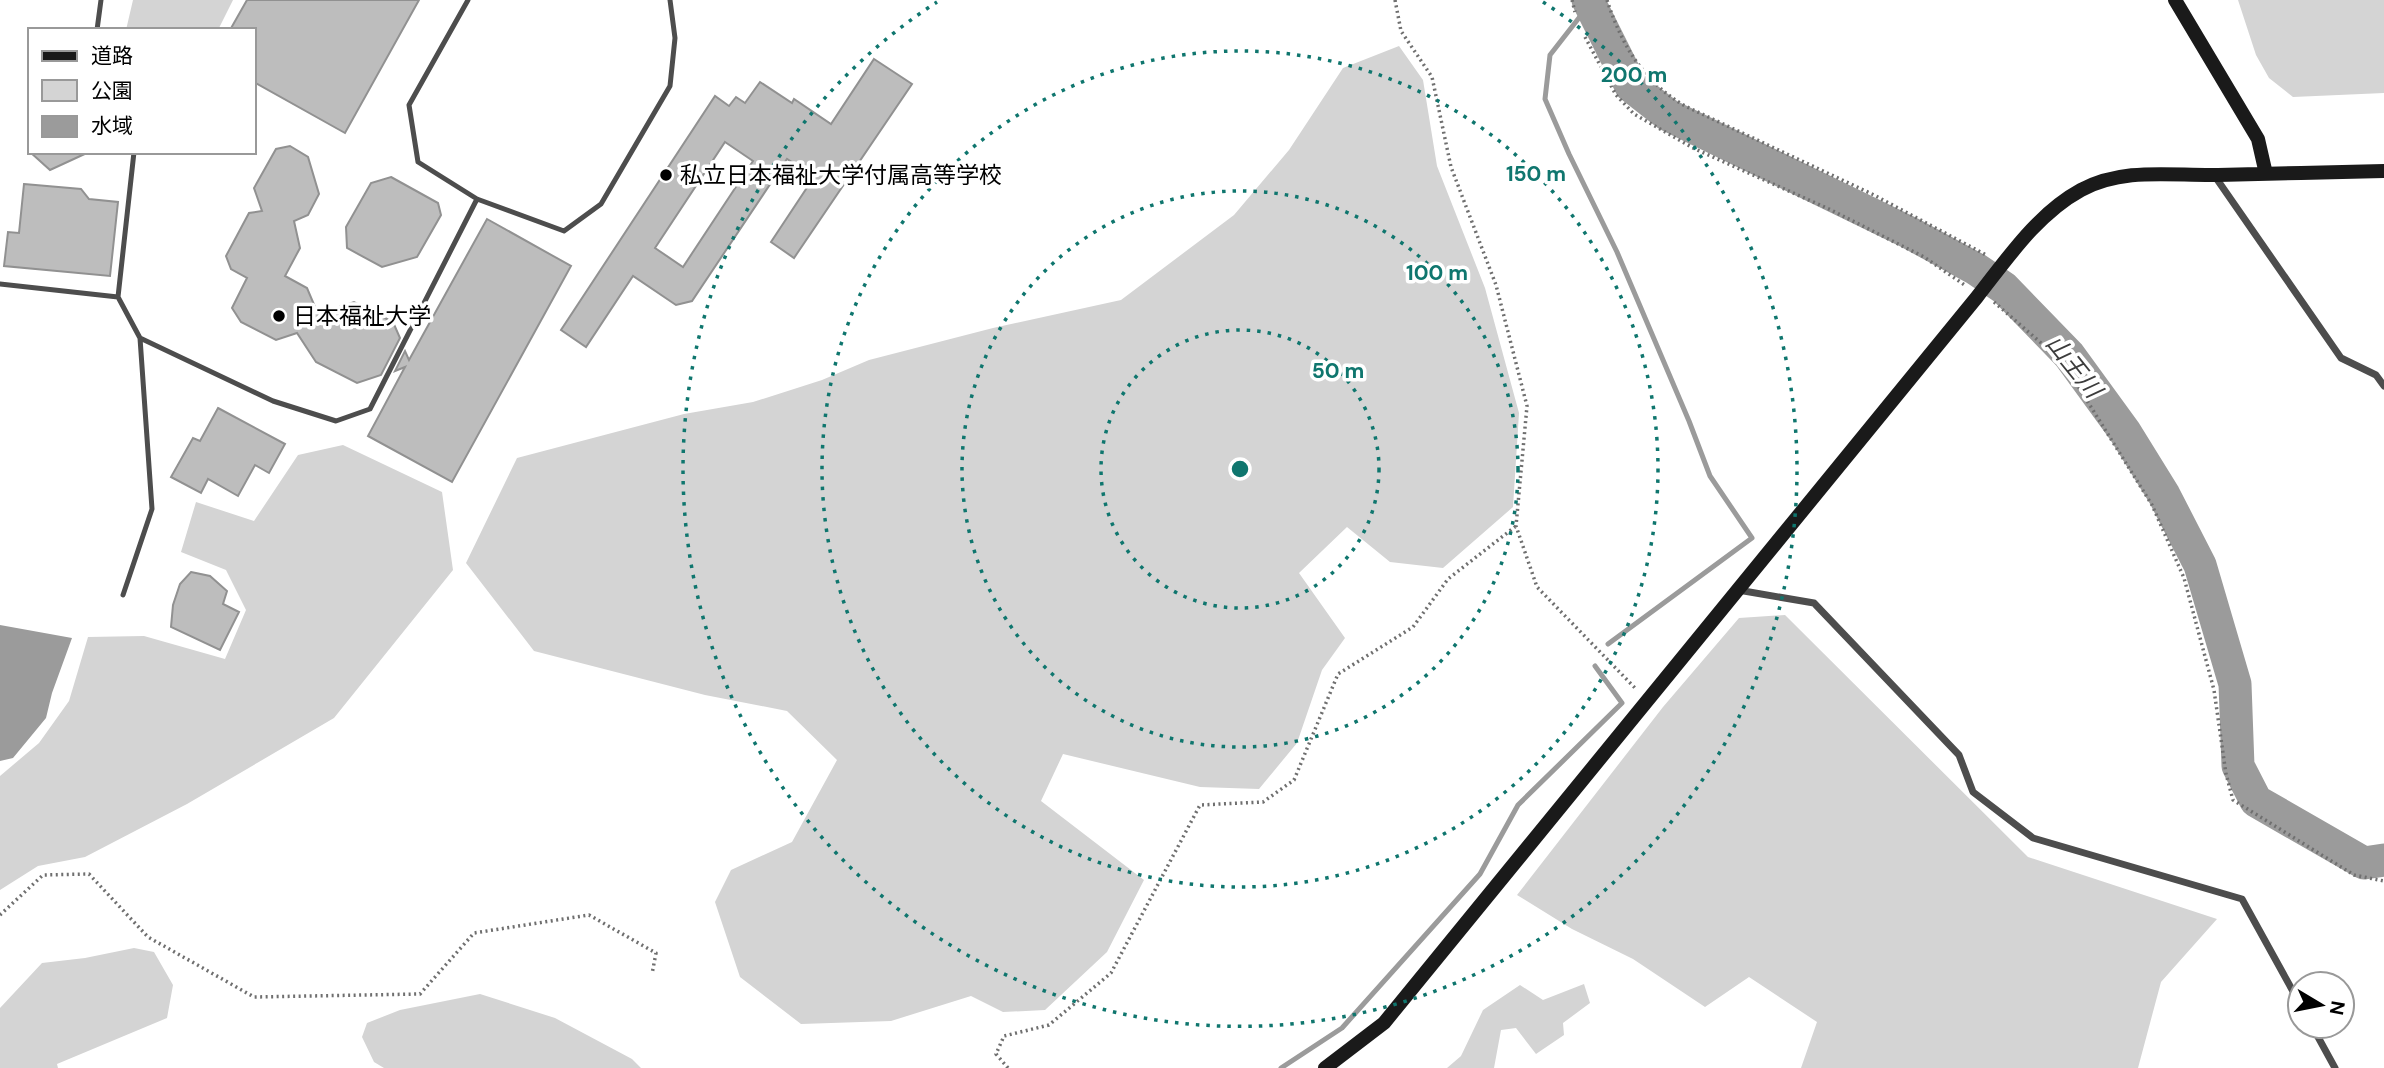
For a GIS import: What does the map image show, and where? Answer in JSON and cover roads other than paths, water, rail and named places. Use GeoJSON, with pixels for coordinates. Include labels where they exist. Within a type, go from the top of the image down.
{"type":"FeatureCollection","features":[{"type":"Feature","properties":{"kind":"street"},"geometry":{"type":"LineString","coordinates":[[2175,0],[2258,139],[2266,173]]}},
{"type":"Feature","properties":{"kind":"street"},"geometry":{"type":"LineString","coordinates":[[1325,1068],[1384,1023],[1979,294],[2001,263],[2046,216],[2081,190],[2102,181],[2135,174],[2384,171]]}},
{"type":"Feature","properties":{"kind":"street"},"geometry":{"type":"LineString","coordinates":[[2213,175],[2341,358],[2376,375],[2384,386]]}},
{"type":"Feature","properties":{"kind":"street"},"geometry":{"type":"LineString","coordinates":[[1737,590],[1814,603],[1959,755],[1973,792],[2033,838],[2242,899],[2286,979]]}},
{"type":"Feature","properties":{"kind":"street"},"geometry":{"type":"LineString","coordinates":[[2320,1040],[2335,1068]]}},
{"type":"Feature","properties":{"kind":"lane"},"geometry":{"type":"LineString","coordinates":[[97,28],[101,0]]}},
{"type":"Feature","properties":{"kind":"lane"},"geometry":{"type":"LineString","coordinates":[[468,0],[408,105],[418,162],[477,199],[564,231],[601,204],[670,86],[675,38],[670,0]]}},
{"type":"Feature","properties":{"kind":"lane"},"geometry":{"type":"LineString","coordinates":[[123,595],[152,509],[140,338],[118,297],[134,154]]}},
{"type":"Feature","properties":{"kind":"lane"},"geometry":{"type":"LineString","coordinates":[[140,338],[273,401],[335,421],[370,409],[477,199]]}},
{"type":"Feature","properties":{"kind":"lane"},"geometry":{"type":"LineString","coordinates":[[0,284],[118,297]]}},
{"type":"Feature","properties":{"kind":"water"},"geometry":{"type":"Polygon","coordinates":[[[0,625],[72,638],[46,718],[13,758],[0,761],[0,625]]]}},
{"type":"Feature","properties":{"kind":"waterway","name":"山王川"},"geometry":{"type":"LineString","coordinates":[[1588,0],[1631,86],[1668,115],[1910,233],[1976,269],[2004,288],[2069,355],[2125,432],[2164,495],[2200,565],[2235,684],[2238,766],[2256,801],[2364,863],[2384,860]]}},
{"type":"Feature","properties":{"kind":"waterway"},"geometry":{"type":"LineString","coordinates":[[1589,5],[1550,55],[1545,99],[1617,252],[1710,476],[1752,538],[1608,644]]}},
{"type":"Feature","properties":{"kind":"waterway"},"geometry":{"type":"LineString","coordinates":[[1281,1068],[1342,1028],[1480,874],[1518,805],[1622,703],[1595,666]]}},
{"type":"Feature","properties":{"kind":"place","name":"私立日本福祉大学付属高等学校"},"geometry":{"type":"Point","coordinates":[666,175]}},
{"type":"Feature","properties":{"kind":"place","name":"日本福祉大学"},"geometry":{"type":"Point","coordinates":[279,316]}}]}
